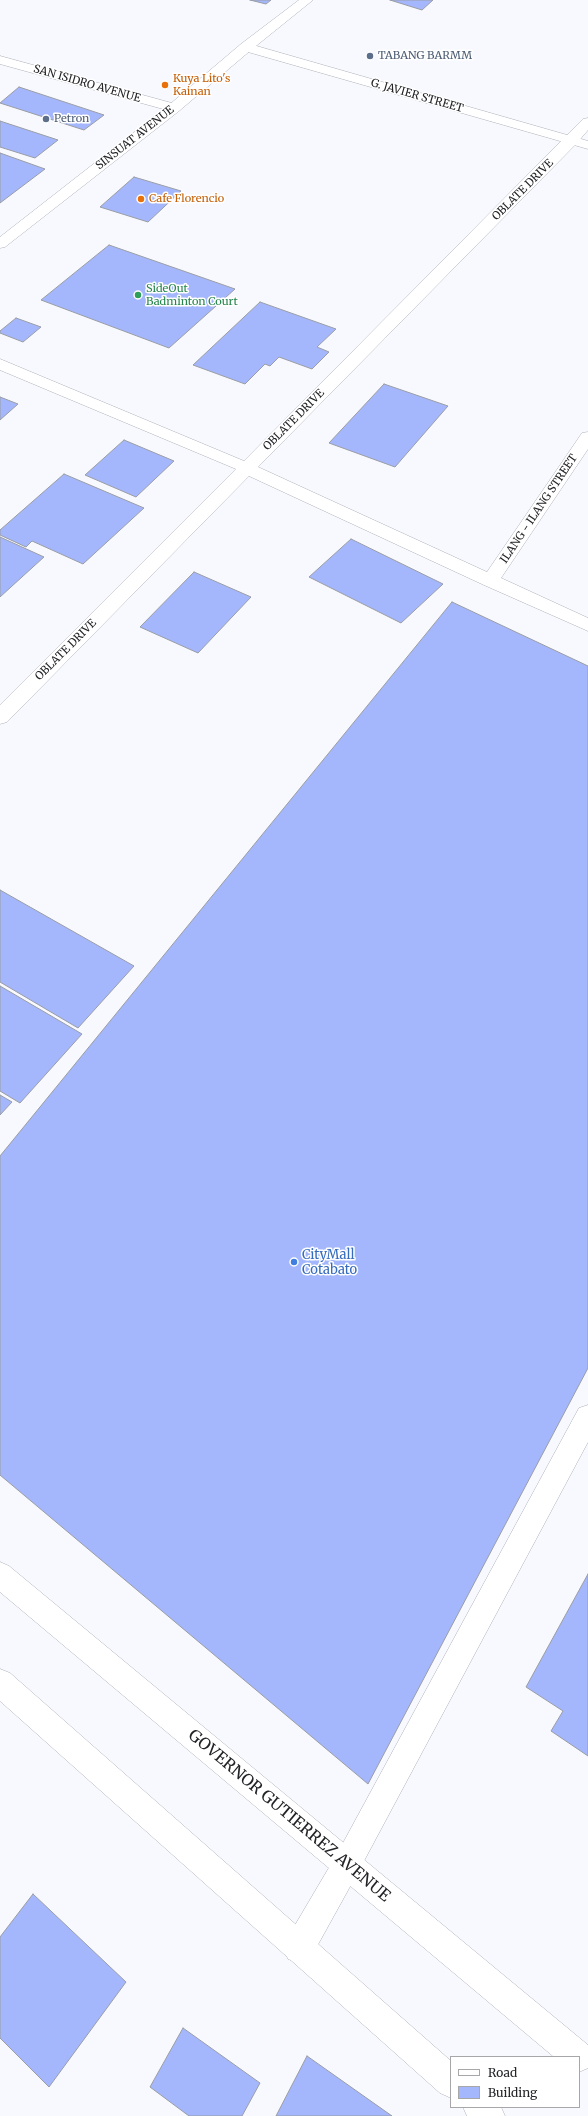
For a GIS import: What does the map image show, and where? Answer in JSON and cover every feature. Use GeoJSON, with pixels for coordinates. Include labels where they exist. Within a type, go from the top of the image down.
{"type":"FeatureCollection","features":[{"type":"Feature","properties":{"kind":"street","name":"SINSUAT AVENUE"},"geometry":{"type":"LineString","coordinates":[[0,244],[174,108],[246,47],[307,0]]}},
{"type":"Feature","properties":{"kind":"street","name":"G. JAVIER STREET"},"geometry":{"type":"LineString","coordinates":[[246,47],[588,145]]}},
{"type":"Feature","properties":{"kind":"street","name":"SAN ISIDRO AVENUE"},"geometry":{"type":"LineString","coordinates":[[0,60],[174,108]]}},
{"type":"Feature","properties":{"kind":"street","name":"OBLATE DRIVE"},"geometry":{"type":"LineString","coordinates":[[0,717],[572,140],[588,122]]}},
{"type":"Feature","properties":{"kind":"street"},"geometry":{"type":"LineString","coordinates":[[0,364],[246,468],[588,625]]}},
{"type":"Feature","properties":{"kind":"street","name":"ILANG - ILANG STREET"},"geometry":{"type":"LineString","coordinates":[[490,581],[588,437]]}},
{"type":"Feature","properties":{"kind":"street"},"geometry":{"type":"LineString","coordinates":[[299,1948],[347,1864],[588,1417]]}},
{"type":"Feature","properties":{"kind":"street","name":"GOVERNOR GUTIERREZ AVENUE"},"geometry":{"type":"LineString","coordinates":[[0,1575],[578,2056]]}},
{"type":"Feature","properties":{"kind":"street"},"geometry":{"type":"LineString","coordinates":[[0,1683],[450,2081]]}},
{"type":"Feature","properties":{"kind":"street","name":"GOVERNOR GUTIERREZ AVENUE"},"geometry":{"type":"LineString","coordinates":[[580,2058],[588,2065]]}},
{"type":"Feature","properties":{"kind":"street"},"geometry":{"type":"LineString","coordinates":[[480,2108],[489,2116]]}},
{"type":"Feature","properties":{"kind":"building"},"geometry":{"type":"Polygon","coordinates":[[[250,0],[271,0],[266,4],[250,0]]]}},
{"type":"Feature","properties":{"kind":"building"},"geometry":{"type":"Polygon","coordinates":[[[390,0],[433,0],[422,10],[390,0]]]}},
{"type":"Feature","properties":{"kind":"building"},"geometry":{"type":"Polygon","coordinates":[[[19,87],[104,115],[84,130],[0,103],[19,87]]]}},
{"type":"Feature","properties":{"kind":"building"},"geometry":{"type":"Polygon","coordinates":[[[0,121],[58,140],[35,158],[0,147],[0,121]]]}},
{"type":"Feature","properties":{"kind":"building"},"geometry":{"type":"Polygon","coordinates":[[[0,153],[45,169],[0,203],[0,153]]]}},
{"type":"Feature","properties":{"kind":"building","name":"Cafe Florencio"},"geometry":{"type":"Polygon","coordinates":[[[134,177],[181,191],[148,222],[100,207],[134,177]]]}},
{"type":"Feature","properties":{"kind":"building","name":"SideOut Badminton Court"},"geometry":{"type":"Polygon","coordinates":[[[109,245],[235,289],[169,348],[41,300],[109,245]]]}},
{"type":"Feature","properties":{"kind":"building"},"geometry":{"type":"Polygon","coordinates":[[[260,302],[336,329],[317,347],[329,352],[312,369],[279,357],[270,366],[265,364],[245,384],[193,365],[260,302]]]}},
{"type":"Feature","properties":{"kind":"building"},"geometry":{"type":"Polygon","coordinates":[[[16,318],[41,327],[23,342],[0,333],[0,331],[16,318]]]}},
{"type":"Feature","properties":{"kind":"building"},"geometry":{"type":"Polygon","coordinates":[[[384,384],[448,406],[395,467],[329,443],[384,384]]]}},
{"type":"Feature","properties":{"kind":"building"},"geometry":{"type":"Polygon","coordinates":[[[0,397],[18,404],[0,420],[0,397]]]}},
{"type":"Feature","properties":{"kind":"building"},"geometry":{"type":"Polygon","coordinates":[[[124,440],[174,461],[136,497],[85,475],[124,440]]]}},
{"type":"Feature","properties":{"kind":"building"},"geometry":{"type":"Polygon","coordinates":[[[64,474],[144,508],[83,564],[32,541],[26,547],[0,535],[0,530],[64,474]]]}},
{"type":"Feature","properties":{"kind":"building"},"geometry":{"type":"Polygon","coordinates":[[[0,537],[44,557],[0,597],[0,537]]]}},
{"type":"Feature","properties":{"kind":"building"},"geometry":{"type":"Polygon","coordinates":[[[351,539],[443,584],[401,623],[309,577],[351,539]]]}},
{"type":"Feature","properties":{"kind":"building"},"geometry":{"type":"Polygon","coordinates":[[[194,572],[251,597],[198,653],[140,627],[194,572]]]}},
{"type":"Feature","properties":{"kind":"building","name":"CityMall Cotabato"},"geometry":{"type":"Polygon","coordinates":[[[452,602],[588,666],[588,1368],[368,1784],[0,1475],[0,1156],[452,602]]]}},
{"type":"Feature","properties":{"kind":"building"},"geometry":{"type":"Polygon","coordinates":[[[0,890],[134,966],[78,1028],[0,982],[0,890]]]}},
{"type":"Feature","properties":{"kind":"building"},"geometry":{"type":"Polygon","coordinates":[[[0,986],[82,1034],[20,1103],[0,1091],[0,986]]]}},
{"type":"Feature","properties":{"kind":"building"},"geometry":{"type":"Polygon","coordinates":[[[0,1095],[12,1102],[0,1115],[0,1095]]]}},
{"type":"Feature","properties":{"kind":"building"},"geometry":{"type":"Polygon","coordinates":[[[588,1574],[588,1756],[551,1731],[563,1711],[526,1687],[588,1574]]]}},
{"type":"Feature","properties":{"kind":"building"},"geometry":{"type":"Polygon","coordinates":[[[33,1894],[126,1982],[49,2087],[0,2038],[0,1937],[33,1894]]]}},
{"type":"Feature","properties":{"kind":"building"},"geometry":{"type":"Polygon","coordinates":[[[183,2028],[260,2083],[242,2116],[189,2116],[150,2087],[183,2028]]]}},
{"type":"Feature","properties":{"kind":"building"},"geometry":{"type":"Polygon","coordinates":[[[307,2056],[392,2116],[276,2116],[307,2056]]]}},
{"type":"Feature","properties":{"kind":"place","name":"TABANG BARMM"},"geometry":{"type":"Point","coordinates":[370,56]}},
{"type":"Feature","properties":{"kind":"place","name":"Kuya Lito's Kainan"},"geometry":{"type":"Point","coordinates":[165,85]}},
{"type":"Feature","properties":{"kind":"place","name":"Petron"},"geometry":{"type":"Point","coordinates":[46,119]}},
{"type":"Feature","properties":{"kind":"place","name":"Cafe Florencio"},"geometry":{"type":"Point","coordinates":[141,199]}},
{"type":"Feature","properties":{"kind":"place","name":"SideOut Badminton Court"},"geometry":{"type":"Point","coordinates":[138,295]}},
{"type":"Feature","properties":{"kind":"place","name":"CityMall Cotabato"},"geometry":{"type":"Point","coordinates":[294,1262]}}]}
